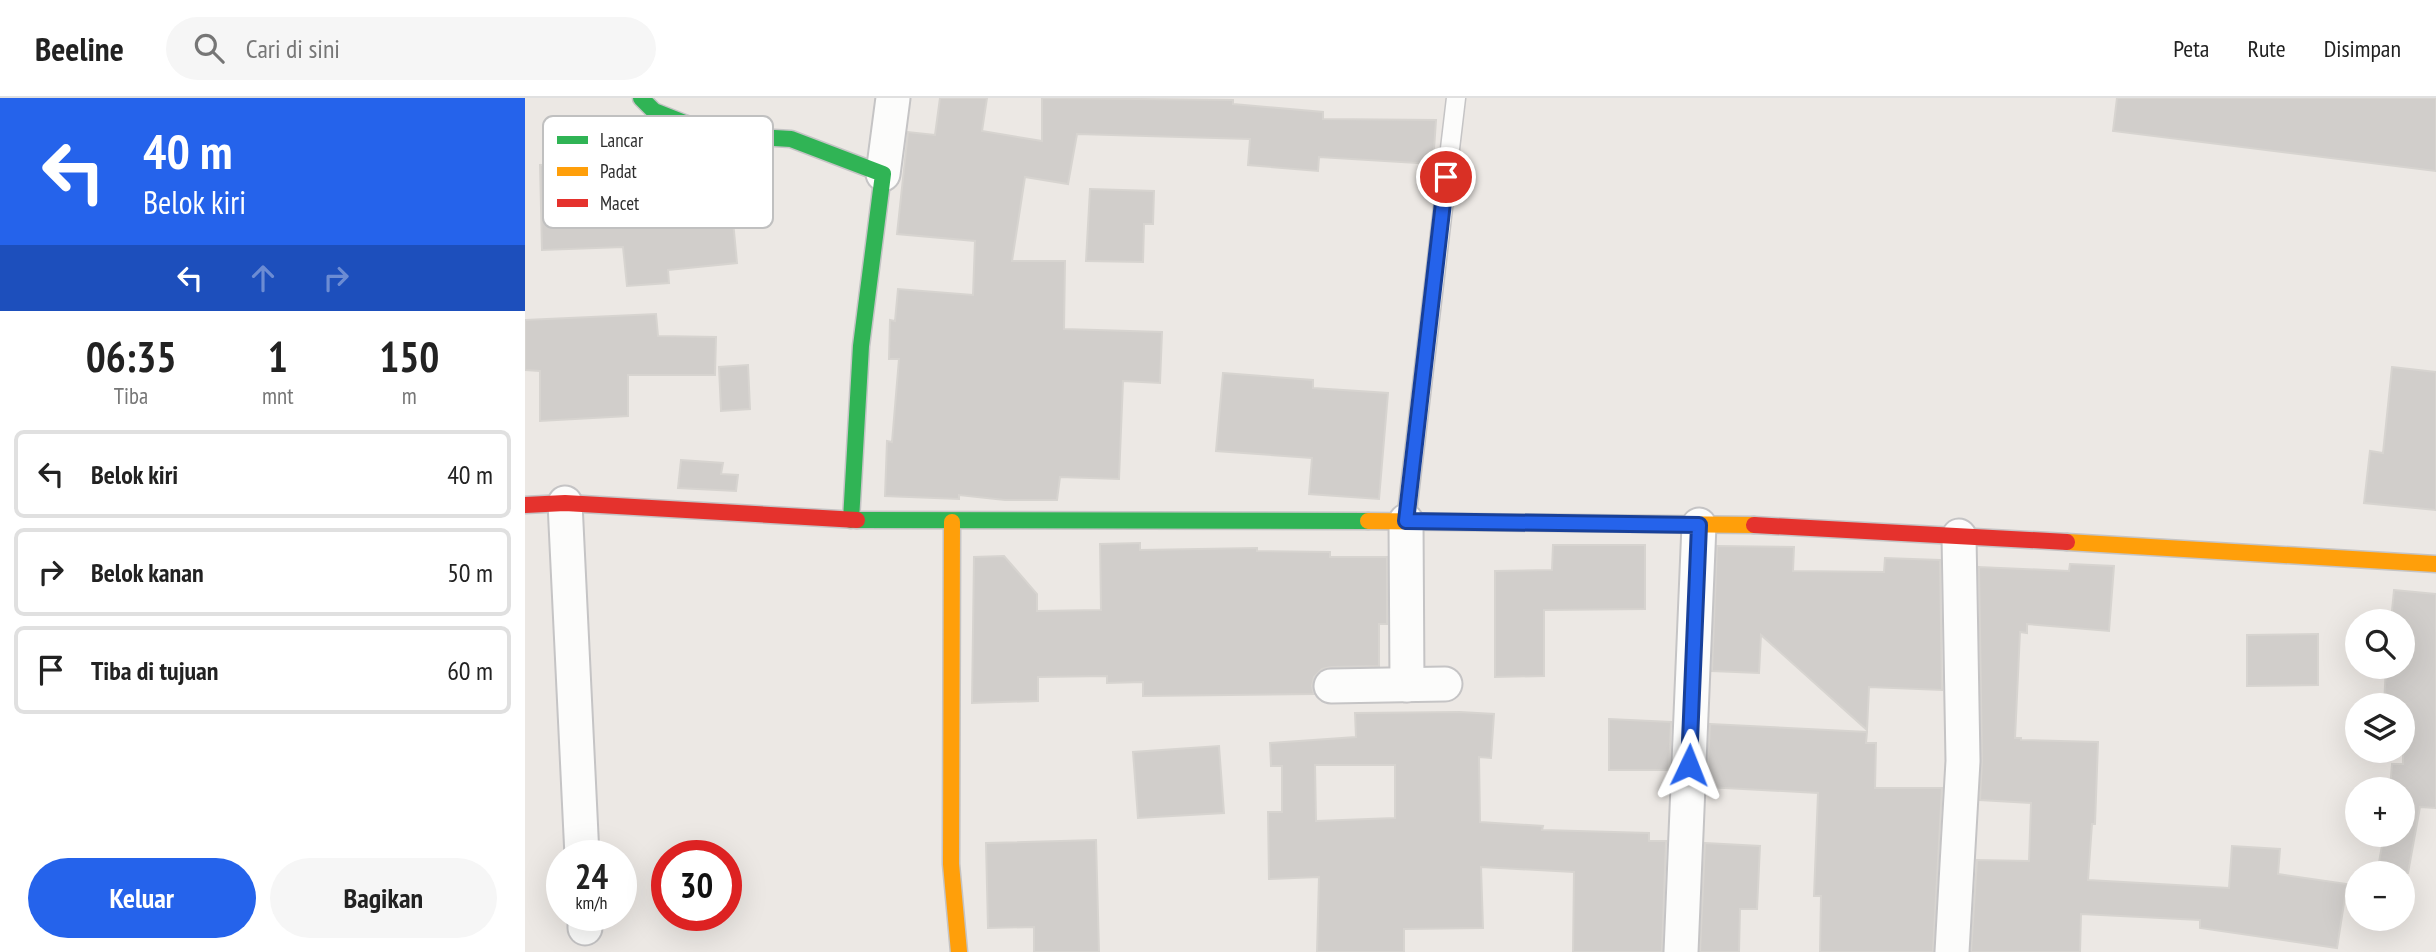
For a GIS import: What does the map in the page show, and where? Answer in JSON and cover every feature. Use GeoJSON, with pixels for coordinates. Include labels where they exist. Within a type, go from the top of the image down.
{"type":"FeatureCollection","features":[{"type":"Feature","properties":{"kind":"street"},"geometry":{"type":"LineString","coordinates":[[641,98],[654,111],[667,116]]}},
{"type":"Feature","properties":{"kind":"street"},"geometry":{"type":"LineString","coordinates":[[851,520],[861,346],[893,98]]}},
{"type":"Feature","properties":{"kind":"street"},"geometry":{"type":"LineString","coordinates":[[773,137],[791,139],[883,174]]}},
{"type":"Feature","properties":{"kind":"street"},"geometry":{"type":"LineString","coordinates":[[565,503],[581,840]]}},
{"type":"Feature","properties":{"kind":"street"},"geometry":{"type":"LineString","coordinates":[[525,505],[565,503],[851,520],[952,522],[1406,521],[1790,525],[2436,564]]}},
{"type":"Feature","properties":{"kind":"street"},"geometry":{"type":"LineString","coordinates":[[1406,521],[1407,684]]}},
{"type":"Feature","properties":{"kind":"street"},"geometry":{"type":"LineString","coordinates":[[952,522],[951,864],[960,952]]}},
{"type":"Feature","properties":{"kind":"street"},"geometry":{"type":"LineString","coordinates":[[1681,952],[1699,525]]}},
{"type":"Feature","properties":{"kind":"street"},"geometry":{"type":"LineString","coordinates":[[1952,952],[1963,761],[1959,536]]}},
{"type":"Feature","properties":{"kind":"street"},"geometry":{"type":"LineString","coordinates":[[1331,686],[1445,684]]}},
{"type":"Feature","properties":{"kind":"lane"},"geometry":{"type":"LineString","coordinates":[[1406,521],[1456,98]]}},
{"type":"Feature","properties":{"kind":"building"},"geometry":{"type":"Polygon","coordinates":[[[940,98],[987,98],[982,131],[1042,141],[1042,98],[1233,100],[1233,104],[1323,112],[1323,119],[1436,120],[1433,164],[1319,157],[1318,171],[1248,165],[1250,139],[1077,134],[1068,184],[1025,177],[1012,261],[1065,261],[1064,329],[1162,332],[1160,383],[1123,381],[1119,479],[1060,477],[1057,500],[1005,500],[959,495],[959,499],[885,496],[887,441],[892,442],[899,359],[889,359],[890,320],[895,321],[898,289],[973,295],[975,241],[897,234],[908,132],[935,135],[940,98]]]}},
{"type":"Feature","properties":{"kind":"building"},"geometry":{"type":"Polygon","coordinates":[[[2117,98],[2436,98],[2436,171],[2113,131],[2117,98]]]}},
{"type":"Feature","properties":{"kind":"building"},"geometry":{"type":"Polygon","coordinates":[[[540,165],[543,165],[543,228],[734,228],[737,263],[668,270],[669,283],[627,286],[623,247],[542,250],[540,165]]]}},
{"type":"Feature","properties":{"kind":"building"},"geometry":{"type":"Polygon","coordinates":[[[1090,189],[1154,191],[1153,224],[1144,224],[1143,262],[1086,261],[1090,189]]]}},
{"type":"Feature","properties":{"kind":"building"},"geometry":{"type":"Polygon","coordinates":[[[656,314],[658,336],[716,337],[715,375],[628,375],[628,416],[540,421],[540,371],[525,370],[525,320],[656,314]]]}},
{"type":"Feature","properties":{"kind":"building"},"geometry":{"type":"Polygon","coordinates":[[[748,365],[750,409],[721,411],[719,367],[748,365]]]}},
{"type":"Feature","properties":{"kind":"building"},"geometry":{"type":"Polygon","coordinates":[[[2392,367],[2436,372],[2436,510],[2364,503],[2370,451],[2383,453],[2392,367]]]}},
{"type":"Feature","properties":{"kind":"building"},"geometry":{"type":"Polygon","coordinates":[[[1223,373],[1313,380],[1313,388],[1388,393],[1379,499],[1309,494],[1312,458],[1216,451],[1223,373]]]}},
{"type":"Feature","properties":{"kind":"building"},"geometry":{"type":"Polygon","coordinates":[[[681,460],[723,463],[721,474],[738,475],[736,491],[678,488],[681,460]]]}},
{"type":"Feature","properties":{"kind":"building"},"geometry":{"type":"Polygon","coordinates":[[[1140,543],[1140,550],[1257,548],[1257,551],[1330,552],[1330,557],[1387,557],[1387,624],[1379,624],[1379,666],[1322,669],[1314,677],[1314,694],[1143,696],[1143,682],[1107,683],[1107,676],[1038,677],[1038,701],[972,703],[974,557],[1004,556],[1037,594],[1037,611],[1101,610],[1100,544],[1140,543]]]}},
{"type":"Feature","properties":{"kind":"building"},"geometry":{"type":"Polygon","coordinates":[[[1553,545],[1645,545],[1645,609],[1544,610],[1544,676],[1495,677],[1495,571],[1552,570],[1553,545]]]}},
{"type":"Feature","properties":{"kind":"building"},"geometry":{"type":"Polygon","coordinates":[[[1717,546],[1794,547],[1793,571],[1884,572],[1885,558],[1940,560],[1942,690],[1869,687],[1867,730],[1761,635],[1759,673],[1712,671],[1717,546]]]}},
{"type":"Feature","properties":{"kind":"building"},"geometry":{"type":"Polygon","coordinates":[[[2070,564],[2114,566],[2109,631],[2027,624],[2027,633],[2020,632],[2015,738],[2098,742],[2095,824],[2092,824],[2088,880],[2229,888],[2232,846],[2280,849],[2278,874],[2345,884],[2337,948],[2200,928],[2200,920],[2081,914],[2080,952],[1971,952],[1977,860],[2029,861],[2031,803],[1980,800],[1982,761],[1979,567],[2069,571],[2070,564]]]}},
{"type":"Feature","properties":{"kind":"building"},"geometry":{"type":"Polygon","coordinates":[[[2394,590],[2436,594],[2436,808],[2420,807],[2415,834],[2415,777],[2391,777],[2392,764],[2415,763],[2415,693],[2385,693],[2385,679],[2415,679],[2415,609],[2392,609],[2394,590]]]}},
{"type":"Feature","properties":{"kind":"building"},"geometry":{"type":"Polygon","coordinates":[[[2318,634],[2318,685],[2247,686],[2247,635],[2318,634]]]}},
{"type":"Feature","properties":{"kind":"building"},"geometry":{"type":"Polygon","coordinates":[[[1355,713],[1494,714],[1491,758],[1479,757],[1480,822],[1543,826],[1542,830],[1649,833],[1649,841],[1666,841],[1662,952],[1573,952],[1574,872],[1481,867],[1483,928],[1404,929],[1404,952],[1317,952],[1319,877],[1269,879],[1268,812],[1282,812],[1282,766],[1271,766],[1270,743],[1356,737],[1355,713]],[[1315,765],[1316,821],[1395,818],[1395,765],[1315,765]]]}},
{"type":"Feature","properties":{"kind":"building"},"geometry":{"type":"Polygon","coordinates":[[[1609,719],[1671,722],[1669,770],[1609,770],[1609,719]]]}},
{"type":"Feature","properties":{"kind":"building"},"geometry":{"type":"Polygon","coordinates":[[[1710,724],[1867,732],[1866,743],[1876,743],[1875,788],[1942,788],[1933,952],[1820,952],[1821,896],[1814,896],[1818,793],[1707,787],[1710,724]]]}},
{"type":"Feature","properties":{"kind":"building"},"geometry":{"type":"Polygon","coordinates":[[[1219,746],[1224,813],[1138,818],[1133,752],[1219,746]]]}},
{"type":"Feature","properties":{"kind":"building"},"geometry":{"type":"Polygon","coordinates":[[[1096,840],[1099,952],[1034,952],[1034,927],[988,928],[986,843],[1096,840]]]}},
{"type":"Feature","properties":{"kind":"building"},"geometry":{"type":"Polygon","coordinates":[[[1705,843],[1760,846],[1757,909],[1740,909],[1739,952],[1700,952],[1705,843]]]}},
{"type":"Feature","properties":{"kind":"building"},"geometry":{"type":"Polygon","coordinates":[[[2382,847],[2413,847],[2410,861],[2379,861],[2382,847]]]}},
{"type":"Feature","properties":{"kind":"traffic: fast"},"geometry":{"type":"LineString","coordinates":[[641,98],[654,111],[667,116]]}},
{"type":"Feature","properties":{"kind":"traffic: fast"},"geometry":{"type":"LineString","coordinates":[[773,138],[791,139],[883,174],[861,346],[851,520]]}},
{"type":"Feature","properties":{"kind":"traffic: fast"},"geometry":{"type":"LineString","coordinates":[[857,520],[1368,521]]}},
{"type":"Feature","properties":{"kind":"traffic: slow"},"geometry":{"type":"LineString","coordinates":[[1368,521],[1754,525]]}},
{"type":"Feature","properties":{"kind":"traffic: slow"},"geometry":{"type":"LineString","coordinates":[[952,522],[951,864],[959,952]]}},
{"type":"Feature","properties":{"kind":"traffic: slow"},"geometry":{"type":"LineString","coordinates":[[2067,542],[2436,564]]}},
{"type":"Feature","properties":{"kind":"traffic: jam"},"geometry":{"type":"LineString","coordinates":[[525,505],[565,503],[857,520]]}},
{"type":"Feature","properties":{"kind":"traffic: jam"},"geometry":{"type":"LineString","coordinates":[[1754,525],[2067,542]]}},
{"type":"Feature","properties":{"kind":"route"},"geometry":{"type":"LineString","coordinates":[[1446,177],[1406,521],[1699,525],[1689,765]]}}]}
